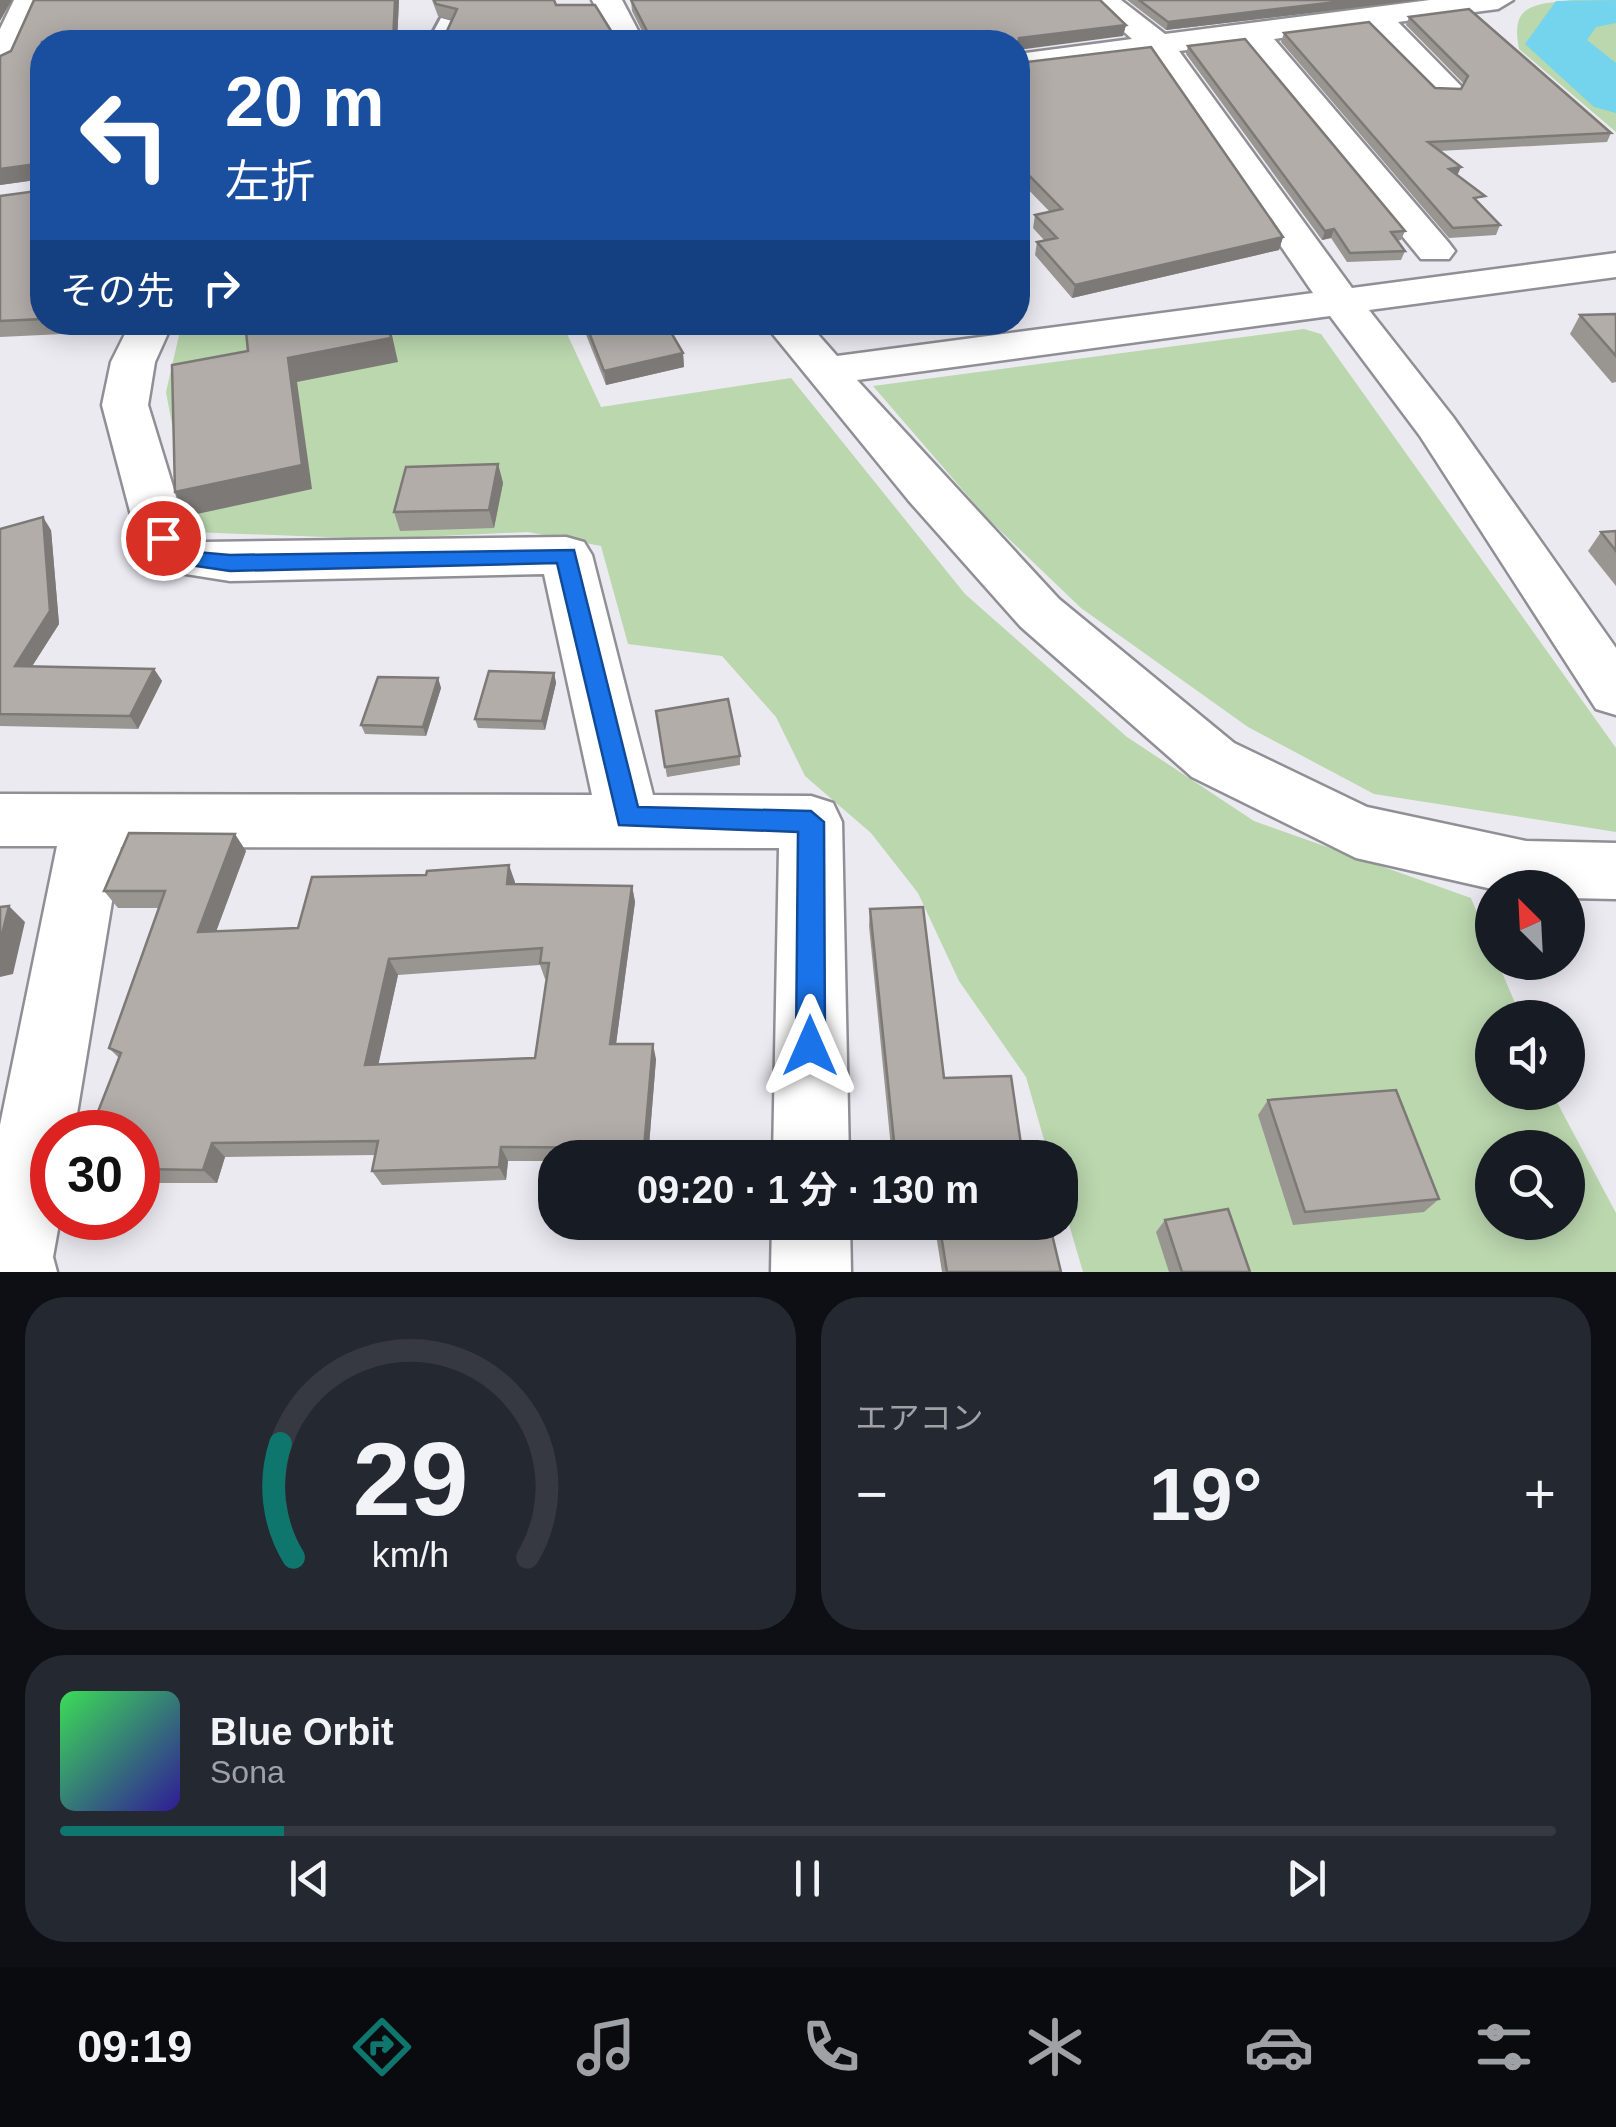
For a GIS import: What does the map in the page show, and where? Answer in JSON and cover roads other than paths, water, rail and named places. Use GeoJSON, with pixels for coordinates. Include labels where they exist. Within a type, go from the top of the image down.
{"type":"FeatureCollection","features":[{"type":"Feature","properties":{"kind":"street"},"geometry":{"type":"LineString","coordinates":[[0,62],[29,0]]}},
{"type":"Feature","properties":{"kind":"street"},"geometry":{"type":"LineString","coordinates":[[607,0],[623,30]]}},
{"type":"Feature","properties":{"kind":"street"},"geometry":{"type":"LineString","coordinates":[[1103,0],[1158,44],[1314,268],[1345,302],[1438,427],[1616,693]]}},
{"type":"Feature","properties":{"kind":"street"},"geometry":{"type":"LineString","coordinates":[[1030,61],[1498,0]]}},
{"type":"Feature","properties":{"kind":"street"},"geometry":{"type":"LineString","coordinates":[[1376,16],[1446,87]]}},
{"type":"Feature","properties":{"kind":"street"},"geometry":{"type":"LineString","coordinates":[[1252,32],[1435,251]]}},
{"type":"Feature","properties":{"kind":"street"},"geometry":{"type":"LineString","coordinates":[[824,371],[1616,265]]}},
{"type":"Feature","properties":{"kind":"street"},"geometry":{"type":"LineString","coordinates":[[146,335],[133,362],[125,404],[163,538],[191,558],[230,563],[566,555],[628,818]]}},
{"type":"Feature","properties":{"kind":"street"},"geometry":{"type":"LineString","coordinates":[[795,335],[1040,613],[1213,760],[1356,831],[1526,870],[1616,871]]}},
{"type":"Feature","properties":{"kind":"street"},"geometry":{"type":"LineString","coordinates":[[0,820],[628,818],[811,822],[810,1140]]}},
{"type":"Feature","properties":{"kind":"street"},"geometry":{"type":"LineString","coordinates":[[17,1272],[13,1258],[94,820]]}},
{"type":"Feature","properties":{"kind":"street"},"geometry":{"type":"LineString","coordinates":[[810,1240],[810,1272]]}},
{"type":"Feature","properties":{"kind":"lane"},"geometry":{"type":"LineString","coordinates":[[443,30],[447,22]]}},
{"type":"Feature","properties":{"kind":"waterway"},"geometry":{"type":"LineString","coordinates":[[1616,6],[1576,13],[1555,44],[1616,94]]}}]}
